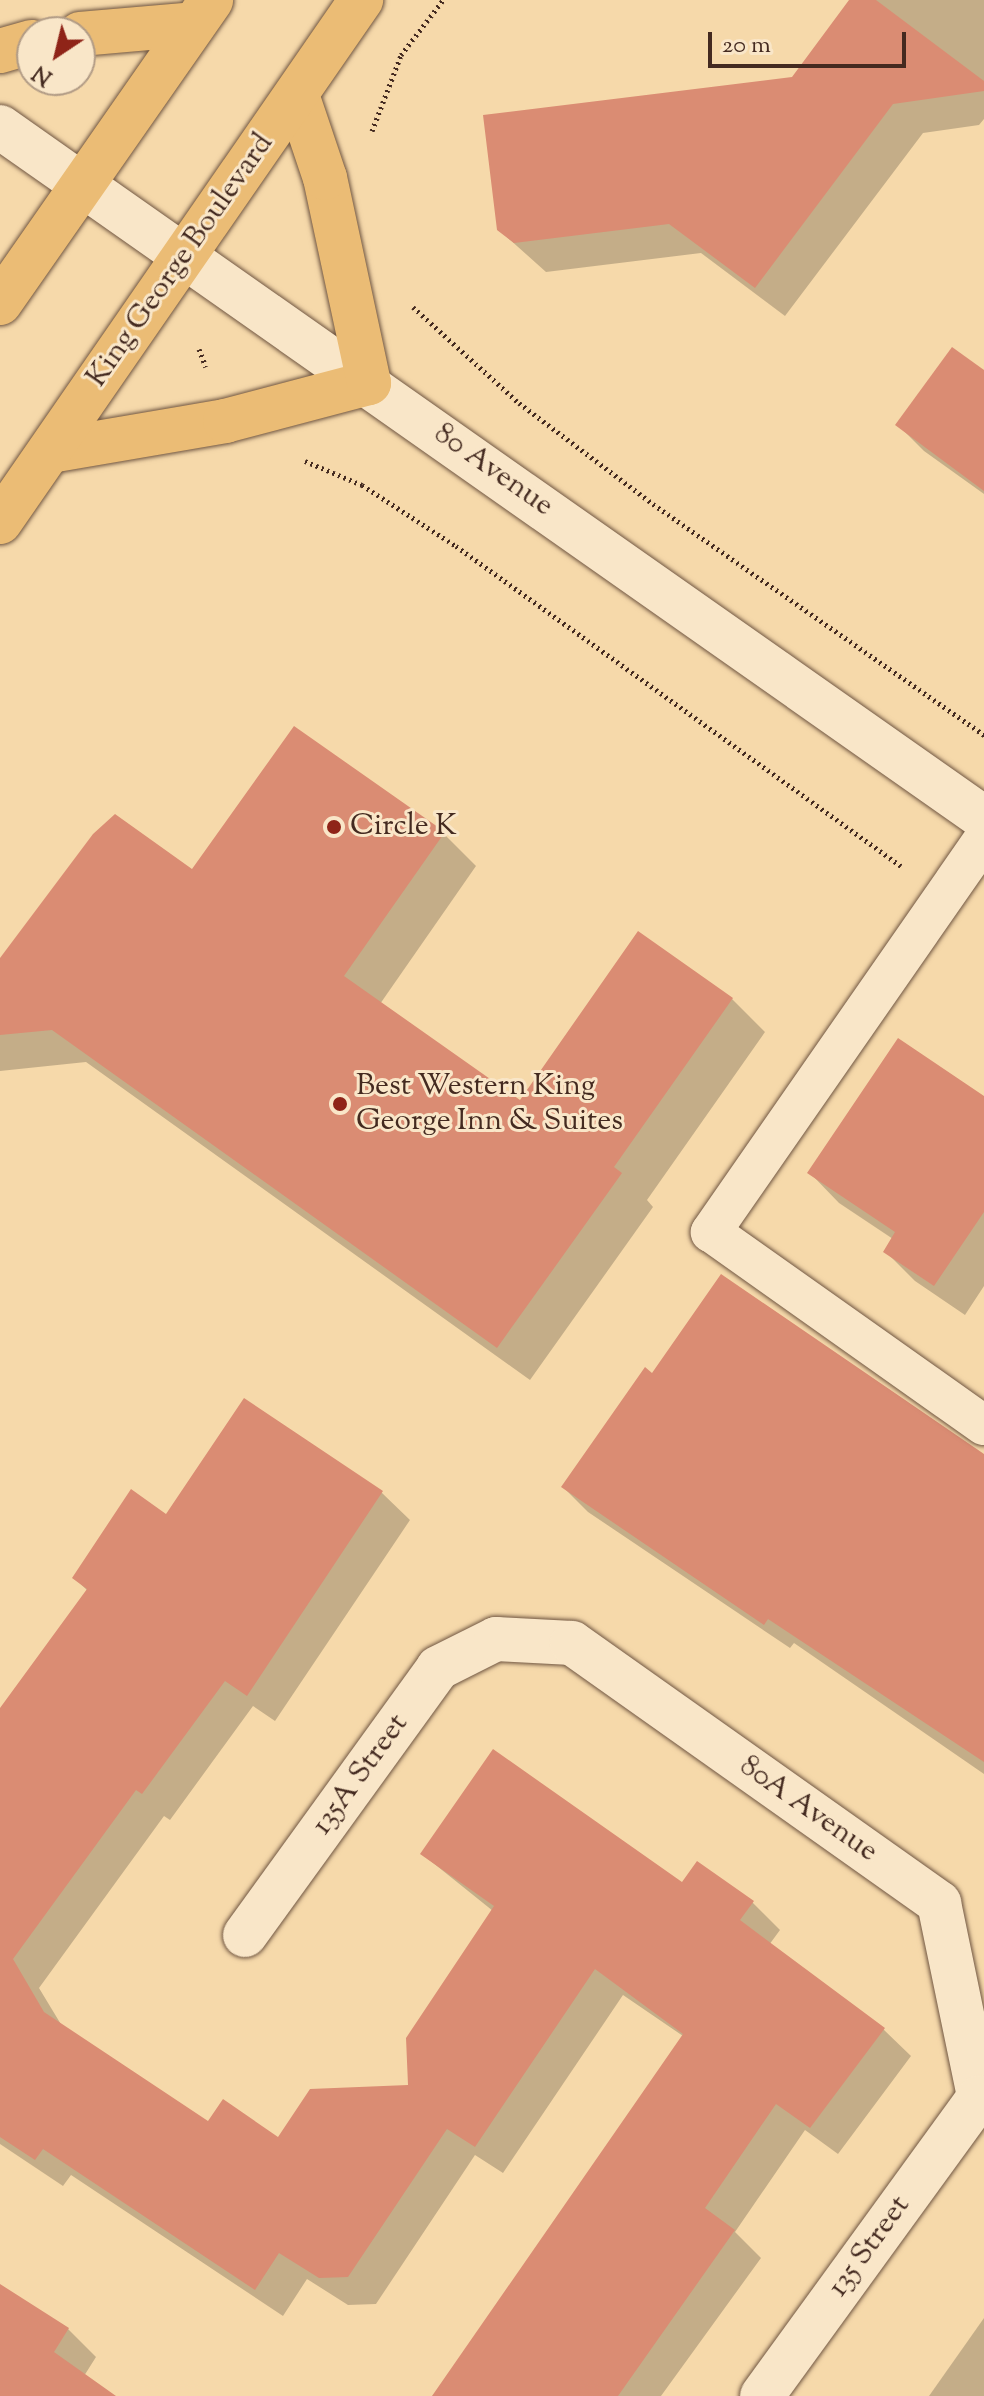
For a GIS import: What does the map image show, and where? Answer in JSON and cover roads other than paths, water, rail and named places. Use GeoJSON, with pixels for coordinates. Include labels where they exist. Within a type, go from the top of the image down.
{"type":"FeatureCollection","features":[{"type":"Feature","properties":{"kind":"main road","name":"King George Boulevard"},"geometry":{"type":"LineString","coordinates":[[0,522],[361,0]]}},
{"type":"Feature","properties":{"kind":"main road"},"geometry":{"type":"LineString","coordinates":[[96,31],[202,12]]}},
{"type":"Feature","properties":{"kind":"main road"},"geometry":{"type":"LineString","coordinates":[[0,303],[202,12]]}},
{"type":"Feature","properties":{"kind":"main road"},"geometry":{"type":"LineString","coordinates":[[50,451],[225,421],[369,383],[325,178],[297,95]]}},
{"type":"Feature","properties":{"kind":"street","name":"80 Avenue"},"geometry":{"type":"LineString","coordinates":[[0,127],[369,383],[984,818]]}},
{"type":"Feature","properties":{"kind":"street","name":"135A Street"},"geometry":{"type":"LineString","coordinates":[[245,1935],[438,1668],[496,1639]]}},
{"type":"Feature","properties":{"kind":"street","name":"80A Avenue"},"geometry":{"type":"LineString","coordinates":[[496,1639],[572,1643],[939,1903],[981,2099]]}},
{"type":"Feature","properties":{"kind":"street","name":"135 Street"},"geometry":{"type":"LineString","coordinates":[[762,2396],[981,2099]]}},
{"type":"Feature","properties":{"kind":"lane"},"geometry":{"type":"LineString","coordinates":[[984,839],[711,1232],[984,1425]]}},
{"type":"Feature","properties":{"kind":"place","name":"Circle K"},"geometry":{"type":"Point","coordinates":[334,827]}},
{"type":"Feature","properties":{"kind":"place","name":"Best Western King George Inn & Suites"},"geometry":{"type":"Point","coordinates":[340,1104]}}]}
